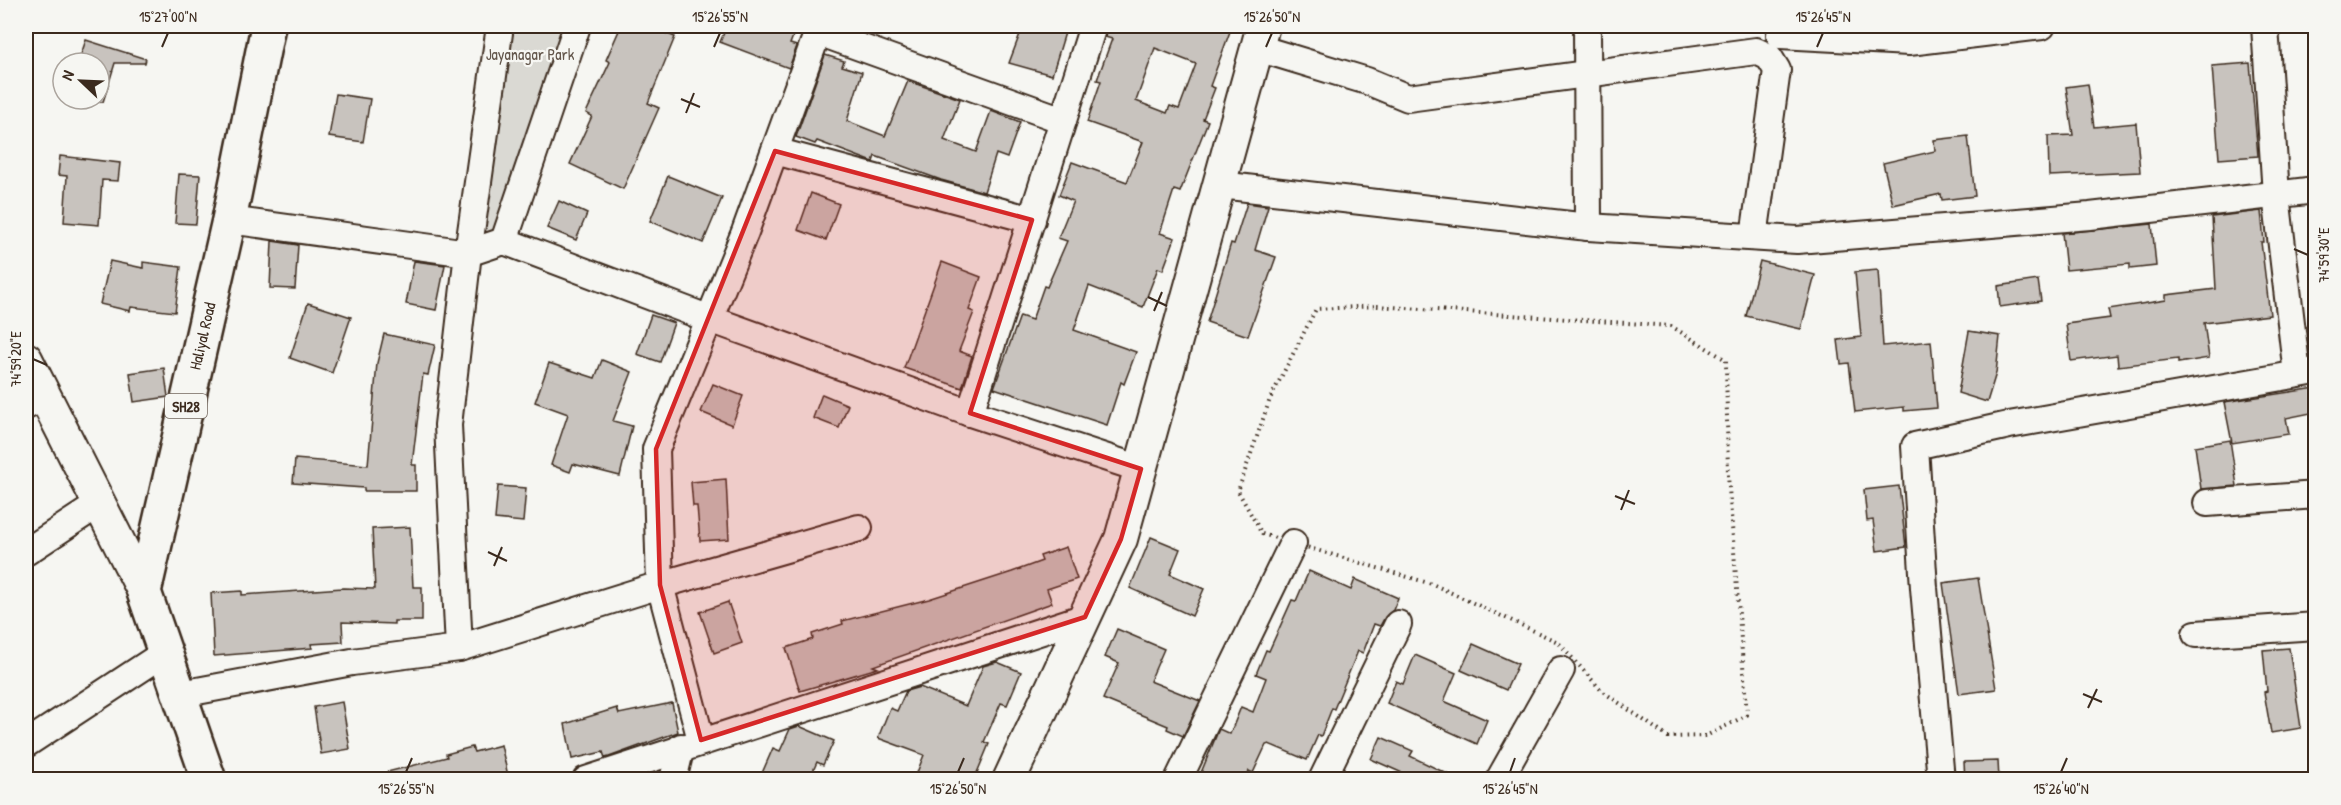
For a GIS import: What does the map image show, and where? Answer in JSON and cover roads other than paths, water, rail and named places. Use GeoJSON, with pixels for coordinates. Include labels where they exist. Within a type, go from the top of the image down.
{"type":"FeatureCollection","features":[{"type":"Feature","properties":{"kind":"main road","name":"Haliyal Road"},"geometry":{"type":"LineString","coordinates":[[144,592],[229,220],[268,26]]}},
{"type":"Feature","properties":{"kind":"main road"},"geometry":{"type":"LineString","coordinates":[[144,592],[209,780]]}},
{"type":"Feature","properties":{"kind":"street"},"geometry":{"type":"LineString","coordinates":[[459,648],[448,425],[468,254],[500,26]]}},
{"type":"Feature","properties":{"kind":"street"},"geometry":{"type":"LineString","coordinates":[[504,241],[577,26]]}},
{"type":"Feature","properties":{"kind":"street"},"geometry":{"type":"LineString","coordinates":[[970,413],[1093,26]]}},
{"type":"Feature","properties":{"kind":"street"},"geometry":{"type":"LineString","coordinates":[[1587,26],[1588,226]]}},
{"type":"Feature","properties":{"kind":"street"},"geometry":{"type":"LineString","coordinates":[[1754,237],[1777,70],[1780,30],[1909,42],[1937,32],[2042,26]]}},
{"type":"Feature","properties":{"kind":"street"},"geometry":{"type":"LineString","coordinates":[[1941,780],[1924,588],[1915,446],[2010,424],[2306,372],[2276,195],[2265,26]]}},
{"type":"Feature","properties":{"kind":"street"},"geometry":{"type":"LineString","coordinates":[[673,780],[691,743],[660,585],[656,449],[710,319],[819,29],[1063,120]]}},
{"type":"Feature","properties":{"kind":"street"},"geometry":{"type":"LineString","coordinates":[[1010,780],[1121,539],[1261,37],[1408,98],[1756,51],[1769,57],[1777,70]]}},
{"type":"Feature","properties":{"kind":"street"},"geometry":{"type":"LineString","coordinates":[[775,151],[1032,220]]}},
{"type":"Feature","properties":{"kind":"street"},"geometry":{"type":"LineString","coordinates":[[1220,185],[1588,226],[1809,239],[2090,216],[2316,190]]}},
{"type":"Feature","properties":{"kind":"street"},"geometry":{"type":"LineString","coordinates":[[229,220],[468,254],[504,241],[710,319],[970,413],[1141,469]]}},
{"type":"Feature","properties":{"kind":"street"},"geometry":{"type":"LineString","coordinates":[[26,359],[35,401],[99,504],[144,592]]}},
{"type":"Feature","properties":{"kind":"street"},"geometry":{"type":"LineString","coordinates":[[2207,503],[2316,495]]}},
{"type":"Feature","properties":{"kind":"street"},"geometry":{"type":"LineString","coordinates":[[26,552],[99,504]]}},
{"type":"Feature","properties":{"kind":"street"},"geometry":{"type":"LineString","coordinates":[[181,694],[352,662],[459,648],[660,585],[859,528]]}},
{"type":"Feature","properties":{"kind":"street"},"geometry":{"type":"LineString","coordinates":[[1178,780],[1293,543]]}},
{"type":"Feature","properties":{"kind":"street"},"geometry":{"type":"LineString","coordinates":[[586,780],[691,743],[1085,617]]}},
{"type":"Feature","properties":{"kind":"street"},"geometry":{"type":"LineString","coordinates":[[1322,780],[1398,624]]}},
{"type":"Feature","properties":{"kind":"street"},"geometry":{"type":"LineString","coordinates":[[2196,634],[2316,626]]}},
{"type":"Feature","properties":{"kind":"street"},"geometry":{"type":"LineString","coordinates":[[26,744],[166,652]]}},
{"type":"Feature","properties":{"kind":"street"},"geometry":{"type":"LineString","coordinates":[[1499,780],[1561,670]]}},
{"type":"Feature","properties":{"kind":"park label","name":"Jayanagar Park"},"geometry":{"type":"Point","coordinates":[530,54]}}]}
